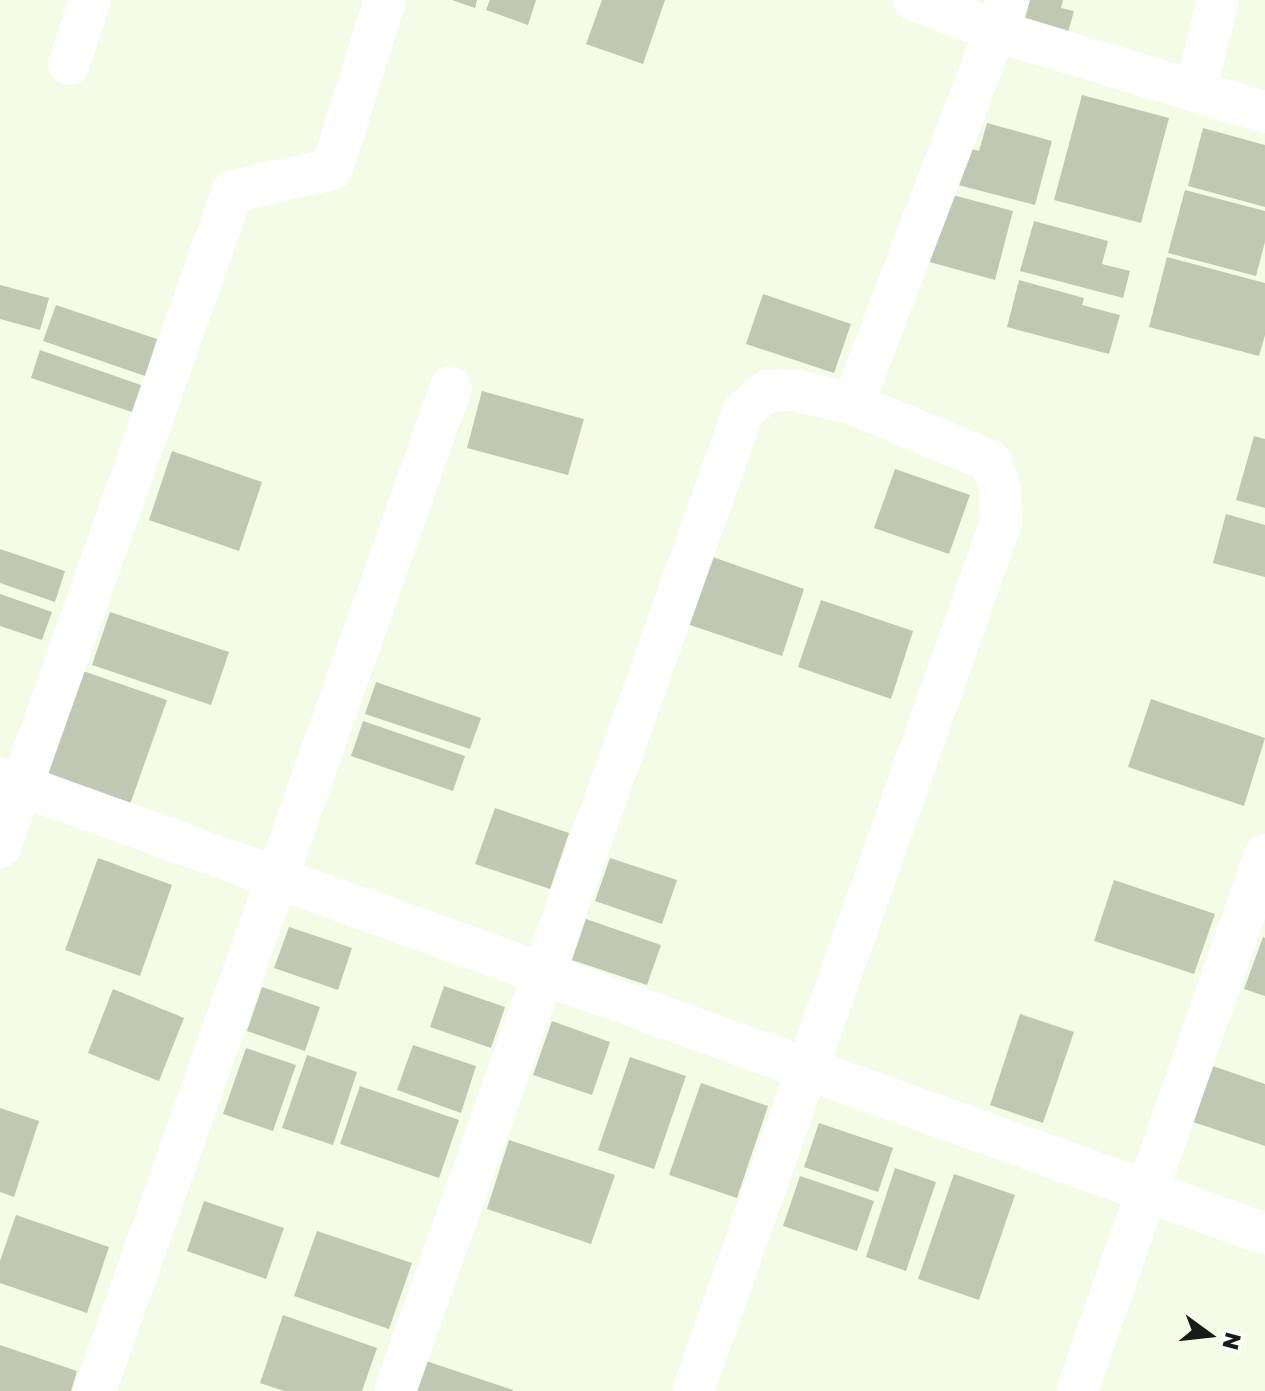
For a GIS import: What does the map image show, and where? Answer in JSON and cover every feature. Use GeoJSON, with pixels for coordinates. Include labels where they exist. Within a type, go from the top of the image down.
{"type":"FeatureCollection","features":[{"type":"Feature","properties":{"kind":"street"},"geometry":{"type":"LineString","coordinates":[[69,64],[90,0]]}},
{"type":"Feature","properties":{"kind":"street"},"geometry":{"type":"LineString","coordinates":[[0,847],[11,782],[233,191],[332,169],[385,0]]}},
{"type":"Feature","properties":{"kind":"street"},"geometry":{"type":"LineString","coordinates":[[914,0],[1001,15],[1265,112]]}},
{"type":"Feature","properties":{"kind":"street"},"geometry":{"type":"LineString","coordinates":[[1196,89],[1218,0]]}},
{"type":"Feature","properties":{"kind":"street"},"geometry":{"type":"LineString","coordinates":[[853,404],[1001,15]]}},
{"type":"Feature","properties":{"kind":"street"},"geometry":{"type":"LineString","coordinates":[[95,1391],[274,878],[451,387]]}},
{"type":"Feature","properties":{"kind":"street"},"geometry":{"type":"LineString","coordinates":[[395,1391],[743,412],[767,391],[794,390],[853,404],[990,461],[1000,488],[1001,522],[809,1073],[693,1391]]}},
{"type":"Feature","properties":{"kind":"street"},"geometry":{"type":"LineString","coordinates":[[11,782],[809,1073],[1265,1234]]}},
{"type":"Feature","properties":{"kind":"street"},"geometry":{"type":"LineString","coordinates":[[1077,1391],[1265,855]]}},
{"type":"Feature","properties":{"kind":"building"},"geometry":{"type":"Polygon","coordinates":[[[452,0],[477,0],[475,8],[452,0]]]}},
{"type":"Feature","properties":{"kind":"building"},"geometry":{"type":"Polygon","coordinates":[[[490,0],[536,0],[528,25],[486,10],[490,0]]]}},
{"type":"Feature","properties":{"kind":"building"},"geometry":{"type":"Polygon","coordinates":[[[602,0],[665,0],[643,64],[586,44],[602,0]]]}},
{"type":"Feature","properties":{"kind":"building"},"geometry":{"type":"Polygon","coordinates":[[[1030,0],[1063,0],[1061,8],[1074,11],[1064,46],[1021,34],[1030,0]]]}},
{"type":"Feature","properties":{"kind":"building"},"geometry":{"type":"Polygon","coordinates":[[[1082,95],[1169,118],[1141,223],[1054,200],[1082,95]]]}},
{"type":"Feature","properties":{"kind":"building"},"geometry":{"type":"Polygon","coordinates":[[[987,123],[1052,141],[1035,205],[954,184],[964,147],[979,151],[987,123]]]}},
{"type":"Feature","properties":{"kind":"building"},"geometry":{"type":"Polygon","coordinates":[[[1203,128],[1265,145],[1265,207],[1188,186],[1203,128]]]}},
{"type":"Feature","properties":{"kind":"building"},"geometry":{"type":"Polygon","coordinates":[[[1185,190],[1265,211],[1265,242],[1256,276],[1168,253],[1185,190]]]}},
{"type":"Feature","properties":{"kind":"building"},"geometry":{"type":"Polygon","coordinates":[[[945,193],[1013,211],[995,280],[926,261],[945,193]]]}},
{"type":"Feature","properties":{"kind":"building"},"geometry":{"type":"Polygon","coordinates":[[[1034,221],[1108,241],[1102,264],[1130,271],[1123,298],[1020,271],[1034,221]]]}},
{"type":"Feature","properties":{"kind":"building"},"geometry":{"type":"Polygon","coordinates":[[[1167,257],[1265,283],[1265,335],[1259,356],[1149,327],[1167,257]]]}},
{"type":"Feature","properties":{"kind":"building"},"geometry":{"type":"Polygon","coordinates":[[[1019,280],[1084,298],[1082,305],[1120,315],[1109,354],[1007,327],[1019,280]]]}},
{"type":"Feature","properties":{"kind":"building"},"geometry":{"type":"Polygon","coordinates":[[[0,285],[49,298],[40,330],[0,319],[0,285]]]}},
{"type":"Feature","properties":{"kind":"building"},"geometry":{"type":"Polygon","coordinates":[[[763,294],[851,324],[834,373],[746,344],[763,294]]]}},
{"type":"Feature","properties":{"kind":"building"},"geometry":{"type":"Polygon","coordinates":[[[56,305],[157,339],[145,376],[43,341],[56,305]]]}},
{"type":"Feature","properties":{"kind":"building"},"geometry":{"type":"Polygon","coordinates":[[[40,350],[141,385],[132,412],[31,378],[40,350]]]}},
{"type":"Feature","properties":{"kind":"building"},"geometry":{"type":"Polygon","coordinates":[[[482,391],[584,419],[568,475],[467,448],[482,391]]]}},
{"type":"Feature","properties":{"kind":"building"},"geometry":{"type":"Polygon","coordinates":[[[1254,436],[1265,439],[1265,508],[1236,500],[1254,436]]]}},
{"type":"Feature","properties":{"kind":"building"},"geometry":{"type":"Polygon","coordinates":[[[172,451],[262,482],[239,551],[149,520],[172,451]]]}},
{"type":"Feature","properties":{"kind":"building"},"geometry":{"type":"Polygon","coordinates":[[[895,469],[970,495],[949,554],[874,528],[895,469]]]}},
{"type":"Feature","properties":{"kind":"building"},"geometry":{"type":"Polygon","coordinates":[[[1226,514],[1265,525],[1265,577],[1213,563],[1226,514]]]}},
{"type":"Feature","properties":{"kind":"building"},"geometry":{"type":"Polygon","coordinates":[[[0,549],[65,571],[55,602],[0,583],[0,549]]]}},
{"type":"Feature","properties":{"kind":"building"},"geometry":{"type":"Polygon","coordinates":[[[710,556],[804,589],[782,656],[687,624],[710,556]]]}},
{"type":"Feature","properties":{"kind":"building"},"geometry":{"type":"Polygon","coordinates":[[[0,594],[52,612],[42,640],[0,626],[0,594]]]}},
{"type":"Feature","properties":{"kind":"building"},"geometry":{"type":"Polygon","coordinates":[[[821,600],[913,631],[891,699],[798,667],[821,600]]]}},
{"type":"Feature","properties":{"kind":"building"},"geometry":{"type":"Polygon","coordinates":[[[110,612],[229,652],[211,705],[92,665],[110,612]]]}},
{"type":"Feature","properties":{"kind":"building"},"geometry":{"type":"Polygon","coordinates":[[[83,671],[167,700],[128,810],[45,780],[83,671]]]}},
{"type":"Feature","properties":{"kind":"building"},"geometry":{"type":"Polygon","coordinates":[[[376,682],[481,718],[470,749],[365,714],[376,682]]]}},
{"type":"Feature","properties":{"kind":"building"},"geometry":{"type":"Polygon","coordinates":[[[1151,699],[1265,738],[1244,806],[1128,767],[1151,699]]]}},
{"type":"Feature","properties":{"kind":"building"},"geometry":{"type":"Polygon","coordinates":[[[363,721],[465,756],[453,791],[351,756],[363,721]]]}},
{"type":"Feature","properties":{"kind":"building"},"geometry":{"type":"Polygon","coordinates":[[[495,808],[569,833],[550,889],[475,864],[495,808]]]}},
{"type":"Feature","properties":{"kind":"building"},"geometry":{"type":"Polygon","coordinates":[[[98,858],[172,885],[140,976],[65,950],[98,858]]]}},
{"type":"Feature","properties":{"kind":"building"},"geometry":{"type":"Polygon","coordinates":[[[610,858],[677,880],[662,924],[595,901],[610,858]]]}},
{"type":"Feature","properties":{"kind":"building"},"geometry":{"type":"Polygon","coordinates":[[[1114,880],[1215,914],[1194,974],[1094,941],[1114,880]]]}},
{"type":"Feature","properties":{"kind":"building"},"geometry":{"type":"Polygon","coordinates":[[[586,919],[661,945],[647,985],[572,960],[586,919]]]}},
{"type":"Feature","properties":{"kind":"building"},"geometry":{"type":"Polygon","coordinates":[[[289,927],[352,948],[338,990],[274,968],[289,927]]]}},
{"type":"Feature","properties":{"kind":"building"},"geometry":{"type":"Polygon","coordinates":[[[1265,938],[1265,996],[1244,989],[1265,938]]]}},
{"type":"Feature","properties":{"kind":"building"},"geometry":{"type":"Polygon","coordinates":[[[444,986],[505,1007],[491,1048],[430,1027],[444,986]]]}},
{"type":"Feature","properties":{"kind":"building"},"geometry":{"type":"Polygon","coordinates":[[[262,987],[320,1007],[305,1051],[247,1031],[262,987]]]}},
{"type":"Feature","properties":{"kind":"building"},"geometry":{"type":"Polygon","coordinates":[[[113,989],[184,1018],[159,1081],[88,1053],[113,989]]]}},
{"type":"Feature","properties":{"kind":"building"},"geometry":{"type":"Polygon","coordinates":[[[1020,1014],[1074,1032],[1043,1123],[990,1105],[1020,1014]]]}},
{"type":"Feature","properties":{"kind":"building"},"geometry":{"type":"Polygon","coordinates":[[[552,1021],[610,1042],[592,1095],[533,1075],[552,1021]]]}},
{"type":"Feature","properties":{"kind":"building"},"geometry":{"type":"Polygon","coordinates":[[[413,1045],[476,1066],[461,1113],[397,1090],[413,1045]]]}},
{"type":"Feature","properties":{"kind":"building"},"geometry":{"type":"Polygon","coordinates":[[[246,1048],[296,1065],[273,1131],[223,1114],[246,1048]]]}},
{"type":"Feature","properties":{"kind":"building"},"geometry":{"type":"Polygon","coordinates":[[[307,1055],[357,1072],[333,1145],[282,1128],[307,1055]]]}},
{"type":"Feature","properties":{"kind":"building"},"geometry":{"type":"Polygon","coordinates":[[[630,1057],[686,1076],[654,1169],[598,1150],[630,1057]]]}},
{"type":"Feature","properties":{"kind":"building"},"geometry":{"type":"Polygon","coordinates":[[[1213,1066],[1265,1084],[1265,1146],[1193,1122],[1213,1066]]]}},
{"type":"Feature","properties":{"kind":"building"},"geometry":{"type":"Polygon","coordinates":[[[701,1083],[768,1106],[737,1198],[669,1175],[701,1083]]]}},
{"type":"Feature","properties":{"kind":"building"},"geometry":{"type":"Polygon","coordinates":[[[360,1086],[459,1120],[439,1178],[340,1144],[360,1086]]]}},
{"type":"Feature","properties":{"kind":"building"},"geometry":{"type":"Polygon","coordinates":[[[0,1108],[39,1121],[14,1197],[0,1192],[0,1108]]]}},
{"type":"Feature","properties":{"kind":"building"},"geometry":{"type":"Polygon","coordinates":[[[819,1123],[893,1148],[878,1192],[804,1167],[819,1123]]]}},
{"type":"Feature","properties":{"kind":"building"},"geometry":{"type":"Polygon","coordinates":[[[509,1140],[615,1175],[591,1244],[487,1209],[509,1140]]]}},
{"type":"Feature","properties":{"kind":"building"},"geometry":{"type":"Polygon","coordinates":[[[895,1168],[936,1182],[906,1271],[866,1257],[895,1168]]]}},
{"type":"Feature","properties":{"kind":"building"},"geometry":{"type":"Polygon","coordinates":[[[954,1174],[1015,1195],[979,1300],[918,1279],[954,1174]]]}},
{"type":"Feature","properties":{"kind":"building"},"geometry":{"type":"Polygon","coordinates":[[[800,1176],[874,1201],[857,1251],[783,1226],[800,1176]]]}},
{"type":"Feature","properties":{"kind":"building"},"geometry":{"type":"Polygon","coordinates":[[[204,1201],[284,1228],[266,1279],[187,1251],[204,1201]]]}},
{"type":"Feature","properties":{"kind":"building"},"geometry":{"type":"Polygon","coordinates":[[[16,1215],[109,1247],[87,1313],[0,1283],[0,1261],[16,1215]]]}},
{"type":"Feature","properties":{"kind":"building"},"geometry":{"type":"Polygon","coordinates":[[[317,1231],[412,1263],[389,1329],[294,1296],[317,1231]]]}},
{"type":"Feature","properties":{"kind":"building"},"geometry":{"type":"Polygon","coordinates":[[[283,1315],[377,1348],[362,1391],[284,1391],[260,1383],[283,1315]]]}},
{"type":"Feature","properties":{"kind":"building"},"geometry":{"type":"Polygon","coordinates":[[[0,1345],[77,1371],[71,1391],[0,1391],[0,1345]]]}},
{"type":"Feature","properties":{"kind":"building"},"geometry":{"type":"Polygon","coordinates":[[[423,1360],[513,1390],[513,1391],[412,1391],[423,1360]]]}}]}
